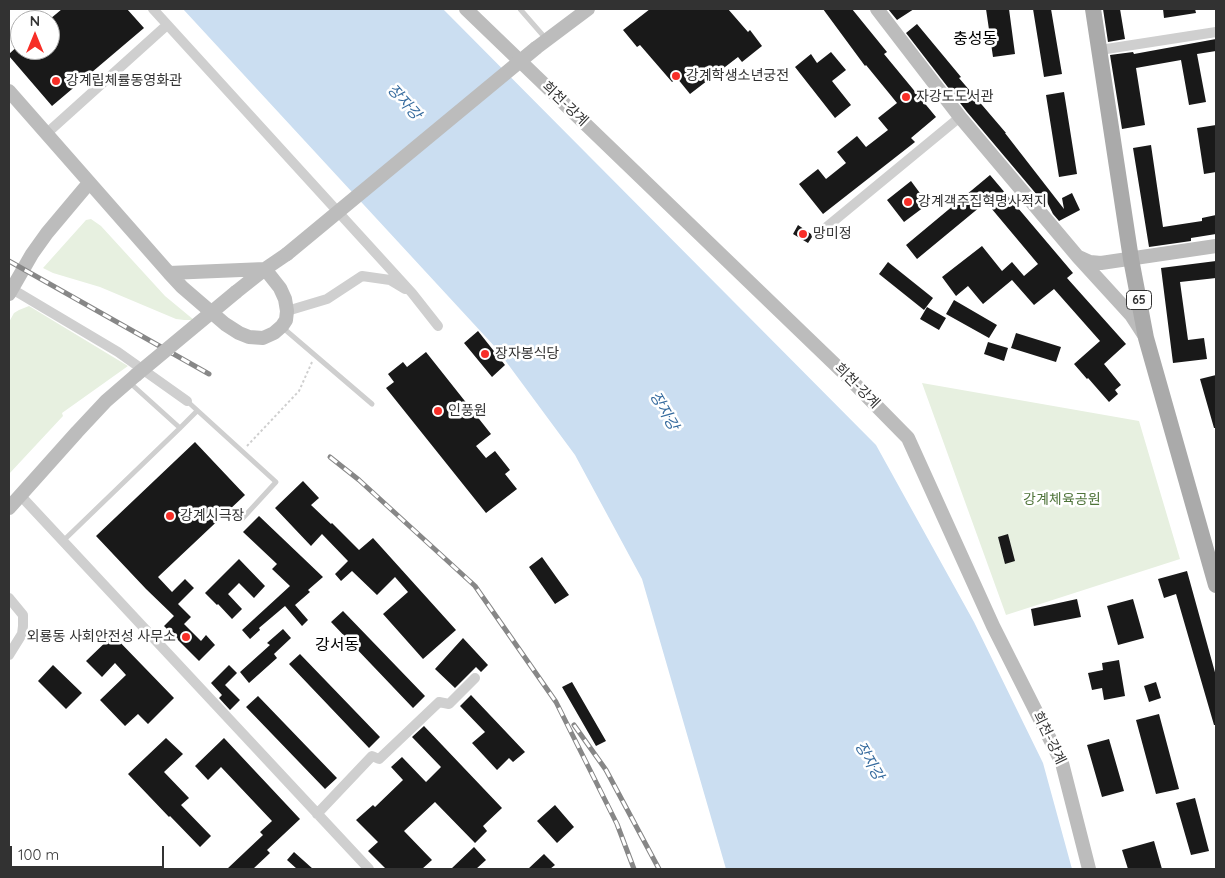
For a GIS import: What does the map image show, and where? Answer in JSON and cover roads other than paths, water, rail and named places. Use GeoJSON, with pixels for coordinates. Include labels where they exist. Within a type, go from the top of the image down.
{"type":"FeatureCollection","features":[{"type":"Feature","properties":{"kind":"main road","name":"희천-강계"},"geometry":{"type":"LineString","coordinates":[[466,9],[848,377],[908,438],[993,626],[1062,763],[1090,869]]}},
{"type":"Feature","properties":{"kind":"main road"},"geometry":{"type":"LineString","coordinates":[[9,508],[77,432],[132,379],[264,269],[287,254],[541,44],[588,9]]}},
{"type":"Feature","properties":{"kind":"main road"},"geometry":{"type":"LineString","coordinates":[[877,9],[960,117],[1078,257],[1131,315],[1146,338]]}},
{"type":"Feature","properties":{"kind":"main road","name":"65"},"geometry":{"type":"LineString","coordinates":[[1093,9],[1131,259],[1146,338],[1216,586]]}},
{"type":"Feature","properties":{"kind":"main road"},"geometry":{"type":"LineString","coordinates":[[9,91],[182,287],[218,318],[239,333],[249,337],[263,338],[274,333],[286,320],[288,312],[280,288],[264,269]]}},
{"type":"Feature","properties":{"kind":"main road"},"geometry":{"type":"LineString","coordinates":[[10,292],[42,240],[89,183]]}},
{"type":"Feature","properties":{"kind":"main road"},"geometry":{"type":"LineString","coordinates":[[1078,257],[1090,262],[1101,263],[1216,246]]}},
{"type":"Feature","properties":{"kind":"main road"},"geometry":{"type":"LineString","coordinates":[[169,273],[264,269]]}},
{"type":"Feature","properties":{"kind":"street"},"geometry":{"type":"LineString","coordinates":[[153,9],[412,293],[438,326]]}},
{"type":"Feature","properties":{"kind":"street"},"geometry":{"type":"LineString","coordinates":[[46,134],[167,25]]}},
{"type":"Feature","properties":{"kind":"street"},"geometry":{"type":"LineString","coordinates":[[1100,50],[1216,32]]}},
{"type":"Feature","properties":{"kind":"street"},"geometry":{"type":"LineString","coordinates":[[818,234],[960,117]]}},
{"type":"Feature","properties":{"kind":"street"},"geometry":{"type":"LineString","coordinates":[[288,312],[327,299],[362,276],[390,280],[412,293]]}},
{"type":"Feature","properties":{"kind":"street"},"geometry":{"type":"LineString","coordinates":[[10,292],[118,352],[186,402]]}},
{"type":"Feature","properties":{"kind":"street"},"geometry":{"type":"LineString","coordinates":[[20,495],[369,869]]}},
{"type":"Feature","properties":{"kind":"street"},"geometry":{"type":"LineString","coordinates":[[9,598],[23,616],[23,626],[22,634],[9,654]]}},
{"type":"Feature","properties":{"kind":"street"},"geometry":{"type":"LineString","coordinates":[[317,814],[372,756],[379,759],[439,702],[449,704],[474,678]]}},
{"type":"Feature","properties":{"kind":"lane"},"geometry":{"type":"LineString","coordinates":[[520,9],[541,44]]}},
{"type":"Feature","properties":{"kind":"lane"},"geometry":{"type":"LineString","coordinates":[[282,326],[372,404]]}},
{"type":"Feature","properties":{"kind":"lane"},"geometry":{"type":"LineString","coordinates":[[132,379],[180,428]]}},
{"type":"Feature","properties":{"kind":"lane"},"geometry":{"type":"LineString","coordinates":[[186,402],[276,482],[242,519]]}},
{"type":"Feature","properties":{"kind":"lane"},"geometry":{"type":"LineString","coordinates":[[63,541],[197,410]]}},
{"type":"Feature","properties":{"kind":"water","name":"장자강"},"geometry":{"type":"Polygon","coordinates":[[[183,9],[443,9],[876,445],[974,622],[1043,763],[1072,869],[726,869],[642,579],[575,455],[496,348],[183,9]]]}},
{"type":"Feature","properties":{"kind":"railway"},"geometry":{"type":"LineString","coordinates":[[9,261],[209,374]]}},
{"type":"Feature","properties":{"kind":"railway"},"geometry":{"type":"LineString","coordinates":[[330,457],[359,480],[475,586],[556,702],[617,824],[634,869]]}},
{"type":"Feature","properties":{"kind":"railway"},"geometry":{"type":"LineString","coordinates":[[574,725],[606,770],[659,869]]}},
{"type":"Feature","properties":{"kind":"place","name":"강계학생소년궁전"},"geometry":{"type":"Point","coordinates":[676,76]}},
{"type":"Feature","properties":{"kind":"place","name":"강계립체률동영화관"},"geometry":{"type":"Point","coordinates":[56,81]}},
{"type":"Feature","properties":{"kind":"place","name":"자강도도서관"},"geometry":{"type":"Point","coordinates":[906,97]}},
{"type":"Feature","properties":{"kind":"place","name":"강계객주집혁명사적지"},"geometry":{"type":"Point","coordinates":[908,202]}},
{"type":"Feature","properties":{"kind":"place","name":"망미정"},"geometry":{"type":"Point","coordinates":[803,234]}},
{"type":"Feature","properties":{"kind":"place","name":"장자봉식당"},"geometry":{"type":"Point","coordinates":[485,354]}},
{"type":"Feature","properties":{"kind":"place","name":"인풍원"},"geometry":{"type":"Point","coordinates":[438,411]}},
{"type":"Feature","properties":{"kind":"place","name":"강계시극장"},"geometry":{"type":"Point","coordinates":[170,516]}},
{"type":"Feature","properties":{"kind":"place","name":"외룡동 사회안전성 사무소"},"geometry":{"type":"Point","coordinates":[186,637]}},
{"type":"Feature","properties":{"kind":"district","name":"충성동"},"geometry":{"type":"Point","coordinates":[975,39]}},
{"type":"Feature","properties":{"kind":"district","name":"강서동"},"geometry":{"type":"Point","coordinates":[337,645]}},
{"type":"Feature","properties":{"kind":"park label","name":"강계체육공원"},"geometry":{"type":"Point","coordinates":[1062,500]}}]}
